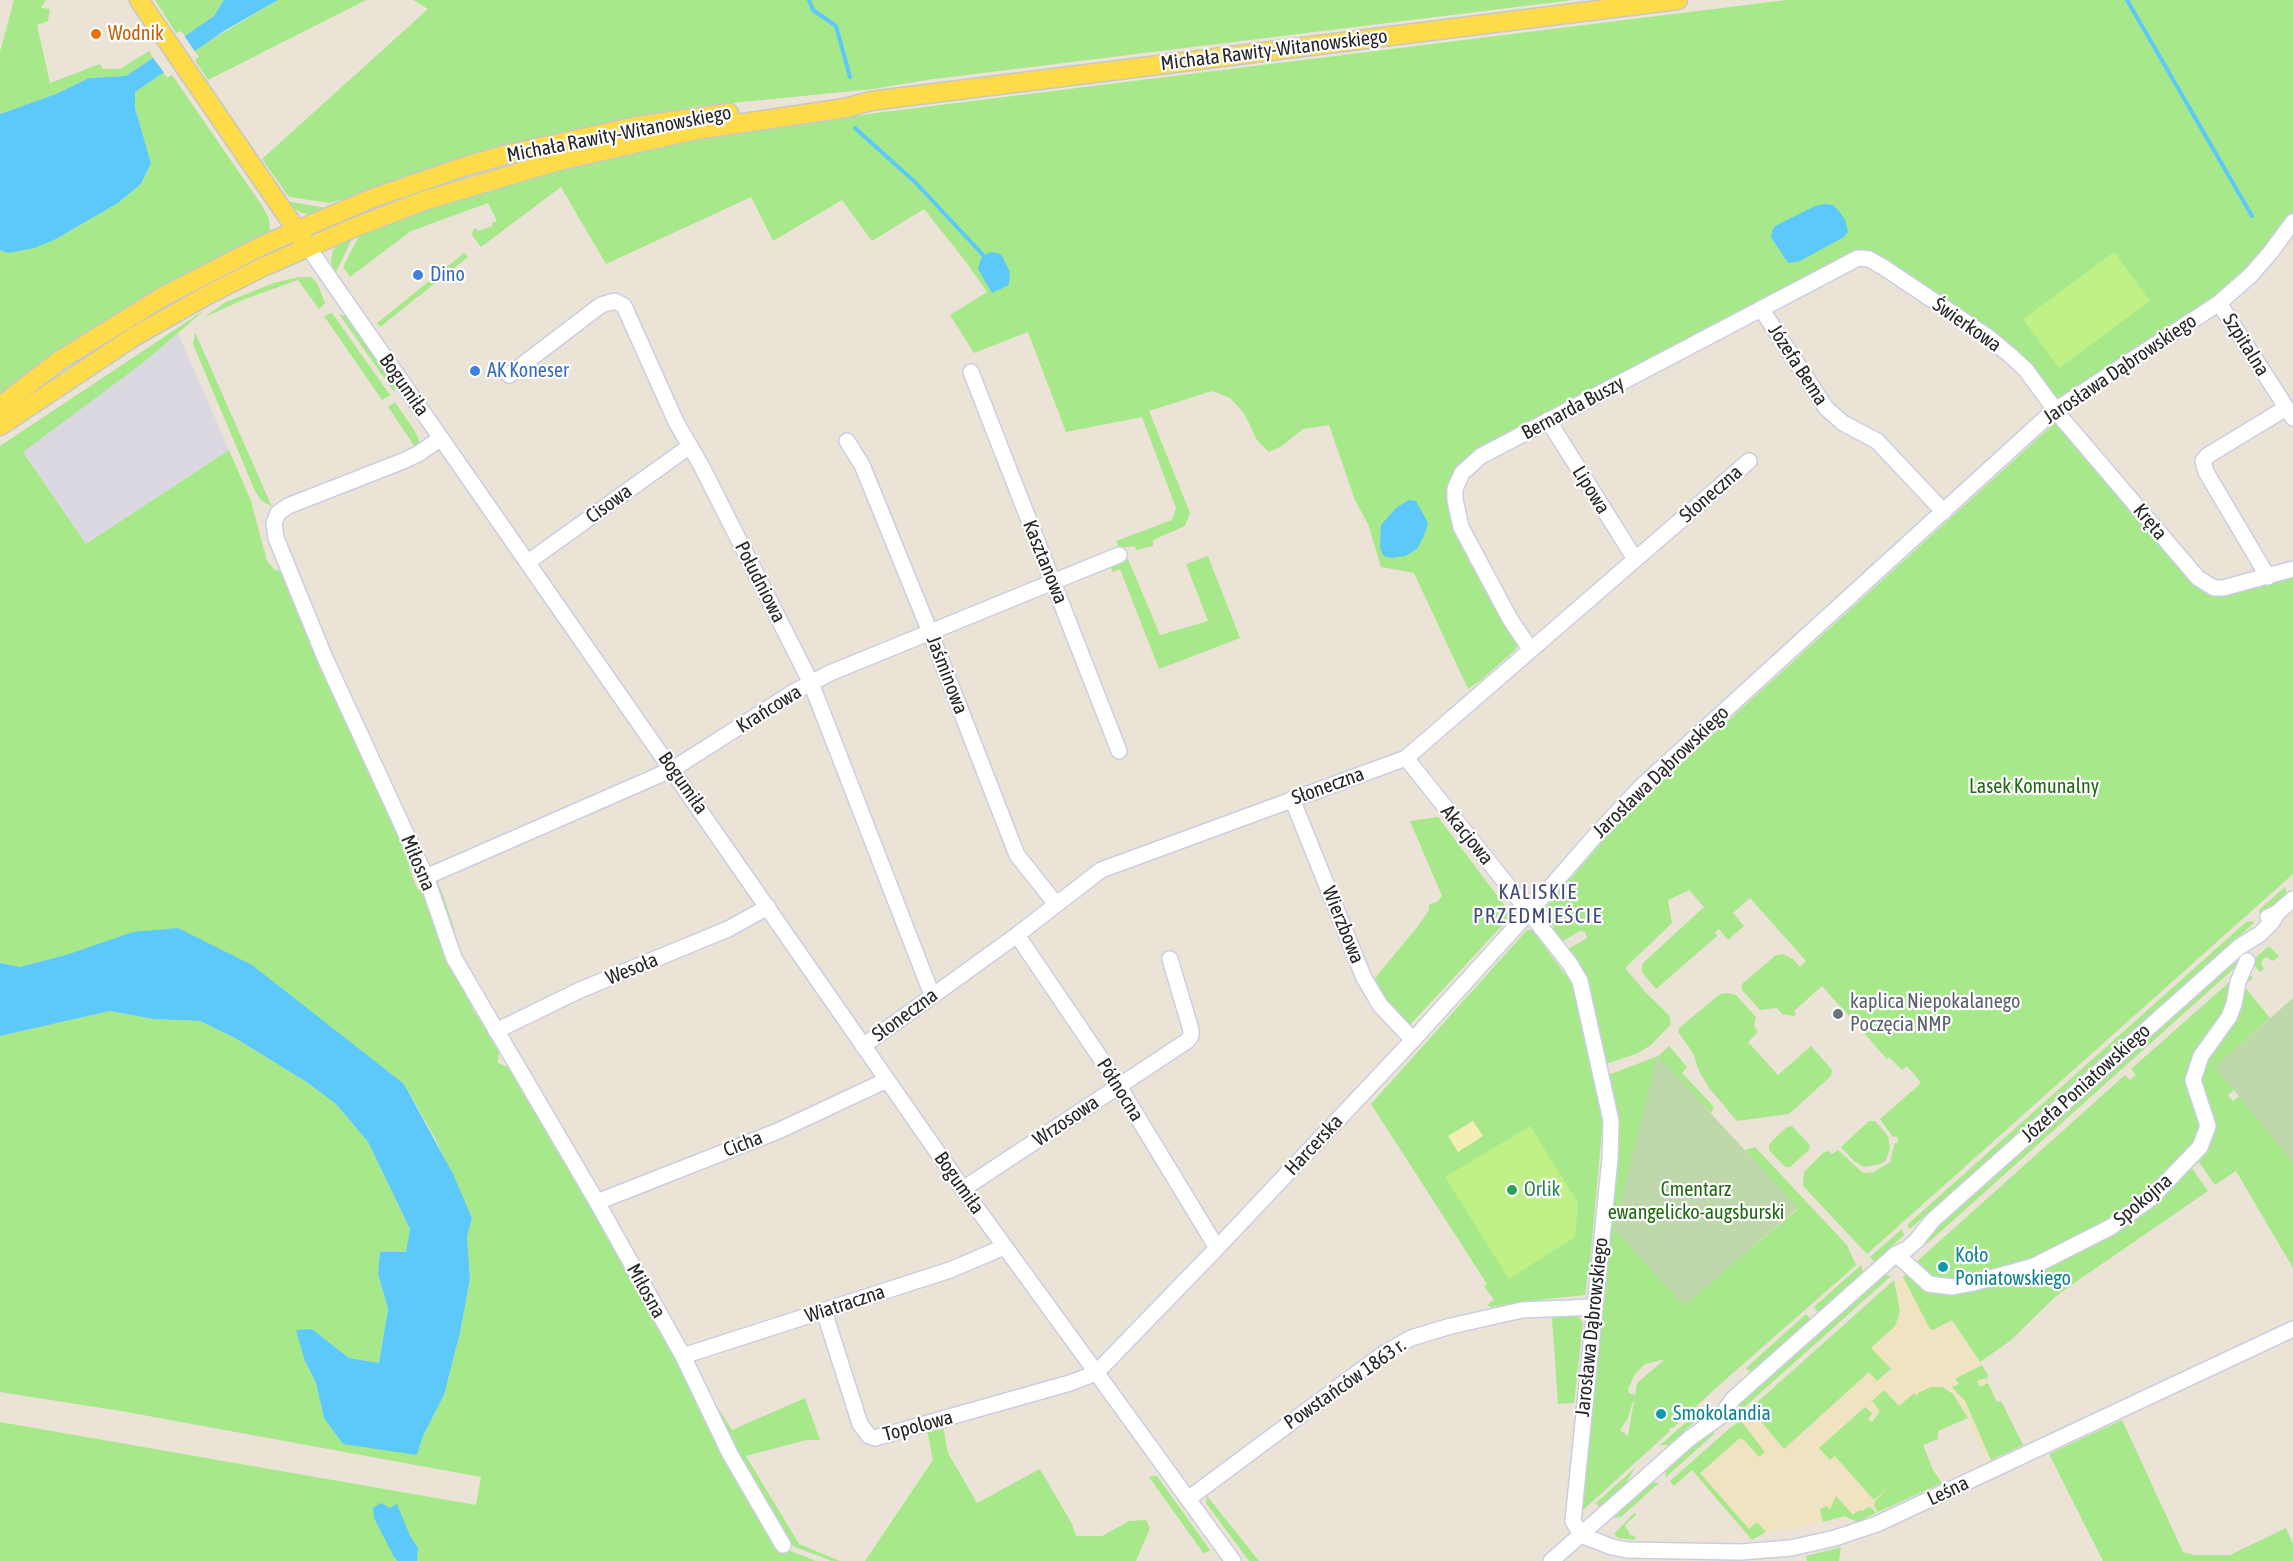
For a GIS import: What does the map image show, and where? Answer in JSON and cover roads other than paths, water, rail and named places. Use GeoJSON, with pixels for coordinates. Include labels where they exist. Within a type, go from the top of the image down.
{"type":"FeatureCollection","features":[{"type":"Feature","properties":{"kind":"main road","name":"Bogumiła"},"geometry":{"type":"LineString","coordinates":[[140,0],[308,247]]}},
{"type":"Feature","properties":{"kind":"main road","name":"Michała Rawity-Witanowskiego"},"geometry":{"type":"LineString","coordinates":[[0,426],[90,365],[172,315],[234,281],[308,247],[423,201],[558,161],[696,130],[845,108],[871,101],[1678,0]]}},
{"type":"Feature","properties":{"kind":"main road","name":"Michała Rawity-Witanowskiego"},"geometry":{"type":"LineString","coordinates":[[0,406],[60,360],[146,306],[235,259],[297,230],[417,182],[504,155],[637,126],[843,100],[871,101]]}},
{"type":"Feature","properties":{"kind":"street","name":"Jarosława Dąbrowskiego"},"geometry":{"type":"LineString","coordinates":[[1581,1535],[1573,1521],[1610,1153],[1610,1109],[1580,981],[1570,964],[1529,912],[1643,785],[2055,409],[2219,303],[2251,274],[2293,222]]}},
{"type":"Feature","properties":{"kind":"street","name":"Bogumiła"},"geometry":{"type":"LineString","coordinates":[[308,247],[963,1189],[1233,1561]]}},
{"type":"Feature","properties":{"kind":"street","name":"Bernarda Buszy"},"geometry":{"type":"LineString","coordinates":[[1531,650],[1510,619],[1466,538],[1457,513],[1455,489],[1462,473],[1473,462],[1548,420],[1849,262],[1863,258]]}},
{"type":"Feature","properties":{"kind":"street","name":"Świerkowa"},"geometry":{"type":"LineString","coordinates":[[1863,258],[1883,267],[1988,337],[2026,370],[2055,409]]}},
{"type":"Feature","properties":{"kind":"street","name":"Południowa"},"geometry":{"type":"LineString","coordinates":[[509,375],[601,305],[615,301],[622,303],[676,422],[702,467],[811,683],[932,995]]}},
{"type":"Feature","properties":{"kind":"street","name":"Szpitalna"},"geometry":{"type":"LineString","coordinates":[[2219,303],[2291,415]]}},
{"type":"Feature","properties":{"kind":"street","name":"Józefa Bema"},"geometry":{"type":"LineString","coordinates":[[1762,309],[1826,408],[1843,423],[1877,441],[1944,512]]}},
{"type":"Feature","properties":{"kind":"street","name":"Kasztanowa"},"geometry":{"type":"LineString","coordinates":[[971,372],[1119,751]]}},
{"type":"Feature","properties":{"kind":"street","name":"Kręta"},"geometry":{"type":"LineString","coordinates":[[2055,409],[2198,578],[2214,588],[2223,588],[2293,569]]}},
{"type":"Feature","properties":{"kind":"street"},"geometry":{"type":"LineString","coordinates":[[2268,577],[2206,472],[2203,461],[2207,456],[2291,415]]}},
{"type":"Feature","properties":{"kind":"street","name":"Lipowa"},"geometry":{"type":"LineString","coordinates":[[1548,420],[1635,559]]}},
{"type":"Feature","properties":{"kind":"street","name":"Miłosna"},"geometry":{"type":"LineString","coordinates":[[441,438],[411,458],[288,506],[278,513],[274,523],[282,553],[326,658],[426,877],[454,958],[597,1202],[683,1356],[730,1454],[783,1545]]}},
{"type":"Feature","properties":{"kind":"street","name":"Jaśminowa"},"geometry":{"type":"LineString","coordinates":[[847,441],[862,465],[1017,855],[1056,903]]}},
{"type":"Feature","properties":{"kind":"street","name":"Cisowa"},"geometry":{"type":"LineString","coordinates":[[528,562],[690,446]]}},
{"type":"Feature","properties":{"kind":"street","name":"Słoneczna"},"geometry":{"type":"LineString","coordinates":[[863,1046],[1017,935],[1101,870],[1406,758],[1749,461]]}},
{"type":"Feature","properties":{"kind":"street","name":"Krańcowa"},"geometry":{"type":"LineString","coordinates":[[426,877],[673,769],[830,673],[1119,555]]}},
{"type":"Feature","properties":{"kind":"street","name":"Akacjowa"},"geometry":{"type":"LineString","coordinates":[[1406,758],[1529,912]]}},
{"type":"Feature","properties":{"kind":"street","name":"Wierzbowa"},"geometry":{"type":"LineString","coordinates":[[1292,799],[1364,978],[1380,1005],[1413,1040]]}},
{"type":"Feature","properties":{"kind":"street","name":"Józefa Poniatowskiego"},"geometry":{"type":"LineString","coordinates":[[1551,1561],[1690,1437],[1716,1421],[1733,1399],[1896,1254],[1901,1242],[1934,1220],[2239,947],[2269,926],[2277,913],[2293,899]]}},
{"type":"Feature","properties":{"kind":"street","name":"Wesoła"},"geometry":{"type":"LineString","coordinates":[[496,1031],[580,990],[728,929],[768,907]]}},
{"type":"Feature","properties":{"kind":"street","name":"Harcerska"},"geometry":{"type":"LineString","coordinates":[[1096,1373],[1413,1040],[1529,912]]}},
{"type":"Feature","properties":{"kind":"street","name":"Północna"},"geometry":{"type":"LineString","coordinates":[[1017,935],[1118,1086],[1217,1248]]}},
{"type":"Feature","properties":{"kind":"street","name":"Wrzosowa"},"geometry":{"type":"LineString","coordinates":[[963,1189],[1191,1036],[1170,960]]}},
{"type":"Feature","properties":{"kind":"street","name":"Spokojna"},"geometry":{"type":"LineString","coordinates":[[1896,1254],[1929,1284],[1952,1287],[1998,1278],[2034,1266],[2111,1227],[2150,1199],[2200,1147],[2208,1126],[2193,1080],[2201,1056],[2229,1017],[2238,982],[2247,961]]}},
{"type":"Feature","properties":{"kind":"street","name":"Cicha"},"geometry":{"type":"LineString","coordinates":[[597,1202],[778,1131],[887,1080]]}},
{"type":"Feature","properties":{"kind":"street","name":"Wiatraczna"},"geometry":{"type":"LineString","coordinates":[[683,1356],[950,1270],[1004,1247]]}},
{"type":"Feature","properties":{"kind":"street","name":"Powstańców 1863 r."},"geometry":{"type":"LineString","coordinates":[[1188,1499],[1383,1354],[1411,1338],[1451,1326],[1522,1310],[1593,1307]]}},
{"type":"Feature","properties":{"kind":"street","name":"Topolowa"},"geometry":{"type":"LineString","coordinates":[[824,1311],[860,1424],[868,1436],[875,1438],[1059,1386],[1096,1373]]}},
{"type":"Feature","properties":{"kind":"street","name":"Leśna"},"geometry":{"type":"LineString","coordinates":[[1581,1535],[1620,1549],[1729,1552],[1791,1548],[1835,1538],[1877,1524],[2293,1329]]}},
{"type":"Feature","properties":{"kind":"water"},"geometry":{"type":"Polygon","coordinates":[[[224,0],[278,0],[224,31],[135,92],[135,108],[151,163],[141,184],[118,203],[56,239],[35,248],[8,253],[0,250],[0,114],[56,94],[89,78],[126,76],[214,16],[224,0]]]}},
{"type":"Feature","properties":{"kind":"water"},"geometry":{"type":"Polygon","coordinates":[[[1833,205],[1839,211],[1845,220],[1848,232],[1844,237],[1800,261],[1788,263],[1771,237],[1775,226],[1815,206],[1833,205]]]}},
{"type":"Feature","properties":{"kind":"water"},"geometry":{"type":"Polygon","coordinates":[[[990,252],[1001,254],[1010,272],[1009,285],[992,293],[978,269],[981,258],[990,252]]]}},
{"type":"Feature","properties":{"kind":"water"},"geometry":{"type":"Polygon","coordinates":[[[1409,500],[1416,501],[1428,523],[1424,536],[1417,549],[1405,556],[1386,557],[1380,548],[1381,525],[1396,508],[1409,500]]]}},
{"type":"Feature","properties":{"kind":"water"},"geometry":{"type":"Polygon","coordinates":[[[178,928],[252,965],[404,1084],[453,1174],[472,1218],[467,1237],[470,1279],[460,1333],[444,1395],[423,1436],[417,1455],[343,1444],[324,1418],[316,1383],[305,1361],[296,1330],[312,1329],[349,1358],[379,1363],[388,1309],[378,1274],[380,1252],[406,1252],[410,1229],[368,1142],[336,1104],[305,1081],[235,1038],[200,1021],[153,1019],[110,1011],[0,1036],[0,963],[20,967],[69,954],[133,932],[178,928]]]}},
{"type":"Feature","properties":{"kind":"water"},"geometry":{"type":"Polygon","coordinates":[[[381,1503],[390,1508],[397,1504],[410,1536],[418,1548],[417,1561],[398,1561],[394,1557],[374,1518],[373,1508],[381,1503]]]}},
{"type":"Feature","properties":{"kind":"waterway"},"geometry":{"type":"LineString","coordinates":[[809,0],[813,10],[836,26],[850,77]]}},
{"type":"Feature","properties":{"kind":"waterway"},"geometry":{"type":"LineString","coordinates":[[2127,0],[2252,216]]}},
{"type":"Feature","properties":{"kind":"waterway"},"geometry":{"type":"LineString","coordinates":[[855,128],[916,183],[984,256]]}},
{"type":"Feature","properties":{"kind":"place","name":"Wodnik"},"geometry":{"type":"Point","coordinates":[96,34]}},
{"type":"Feature","properties":{"kind":"place","name":"Dino"},"geometry":{"type":"Point","coordinates":[418,275]}},
{"type":"Feature","properties":{"kind":"place","name":"AK Koneser"},"geometry":{"type":"Point","coordinates":[475,371]}},
{"type":"Feature","properties":{"kind":"place","name":"kaplica Niepokalanego Poczęcia NMP"},"geometry":{"type":"Point","coordinates":[1838,1014]}},
{"type":"Feature","properties":{"kind":"place","name":"Orlik"},"geometry":{"type":"Point","coordinates":[1512,1190]}},
{"type":"Feature","properties":{"kind":"place","name":"Koło Poniatowskiego"},"geometry":{"type":"Point","coordinates":[1943,1267]}},
{"type":"Feature","properties":{"kind":"place","name":"Smokolandia"},"geometry":{"type":"Point","coordinates":[1661,1414]}},
{"type":"Feature","properties":{"kind":"district","name":"KALISKIE PRZEDMIEŚCIE"},"geometry":{"type":"Point","coordinates":[1538,904]}},
{"type":"Feature","properties":{"kind":"park label","name":"Lasek Komunalny"},"geometry":{"type":"Point","coordinates":[2034,787]}},
{"type":"Feature","properties":{"kind":"park label","name":"Cmentarz ewangelicko-augsburski"},"geometry":{"type":"Point","coordinates":[1696,1202]}}]}
